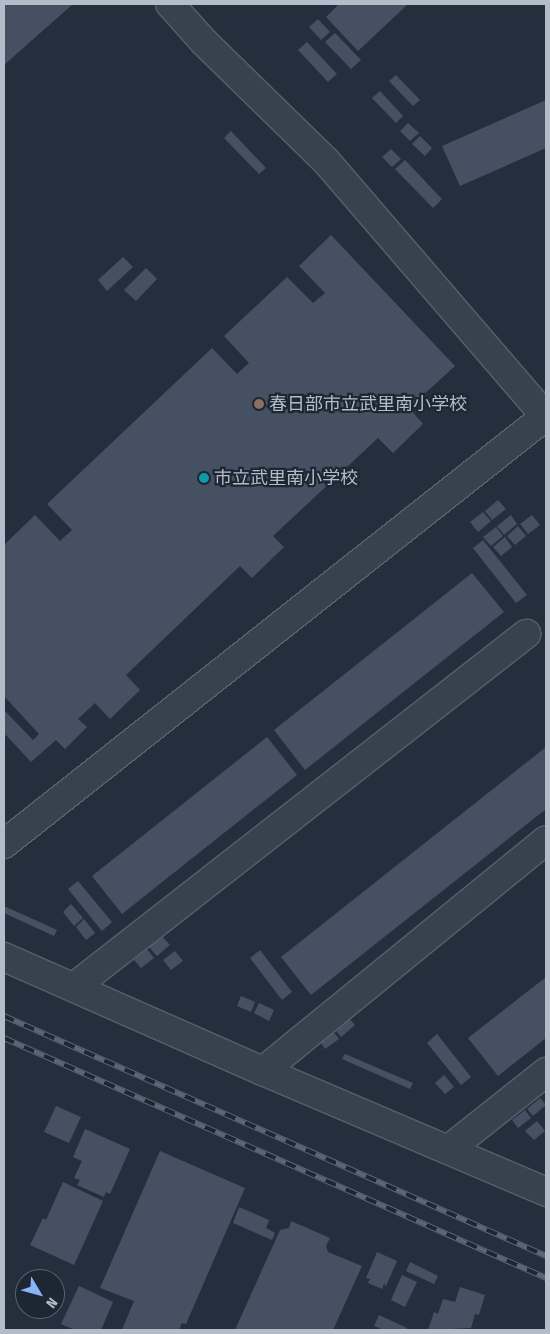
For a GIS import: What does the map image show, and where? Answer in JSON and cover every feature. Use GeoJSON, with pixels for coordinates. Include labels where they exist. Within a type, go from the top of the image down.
{"type":"FeatureCollection","features":[{"type":"Feature","properties":{"kind":"street"},"geometry":{"type":"LineString","coordinates":[[4,844],[546,416],[326,162],[204,42],[170,4]]}},
{"type":"Feature","properties":{"kind":"street"},"geometry":{"type":"LineString","coordinates":[[74,987],[526,634]]}},
{"type":"Feature","properties":{"kind":"street"},"geometry":{"type":"LineString","coordinates":[[263,1071],[546,840]]}},
{"type":"Feature","properties":{"kind":"street"},"geometry":{"type":"LineString","coordinates":[[4,957],[263,1071],[546,1192]]}},
{"type":"Feature","properties":{"kind":"street"},"geometry":{"type":"LineString","coordinates":[[449,1149],[546,1072]]}},
{"type":"Feature","properties":{"kind":"building"},"geometry":{"type":"Polygon","coordinates":[[[4,4],[73,4],[4,65],[4,4]]]}},
{"type":"Feature","properties":{"kind":"building"},"geometry":{"type":"Polygon","coordinates":[[[339,4],[408,4],[358,51],[326,17],[339,4]]]}},
{"type":"Feature","properties":{"kind":"building"},"geometry":{"type":"Polygon","coordinates":[[[318,19],[330,32],[321,40],[309,27],[318,19]]]}},
{"type":"Feature","properties":{"kind":"building"},"geometry":{"type":"Polygon","coordinates":[[[335,33],[361,60],[351,69],[325,42],[335,33]]]}},
{"type":"Feature","properties":{"kind":"building"},"geometry":{"type":"Polygon","coordinates":[[[307,42],[337,74],[328,82],[298,50],[307,42]]]}},
{"type":"Feature","properties":{"kind":"building"},"geometry":{"type":"Polygon","coordinates":[[[396,75],[420,100],[413,106],[389,81],[396,75]]]}},
{"type":"Feature","properties":{"kind":"building"},"geometry":{"type":"Polygon","coordinates":[[[380,91],[403,116],[396,123],[372,98],[380,91]]]}},
{"type":"Feature","properties":{"kind":"building"},"geometry":{"type":"Polygon","coordinates":[[[546,100],[546,148],[460,186],[442,146],[546,100]]]}},
{"type":"Feature","properties":{"kind":"building"},"geometry":{"type":"Polygon","coordinates":[[[408,123],[419,133],[410,141],[400,131],[408,123]]]}},
{"type":"Feature","properties":{"kind":"building"},"geometry":{"type":"Polygon","coordinates":[[[231,131],[266,168],[259,174],[224,138],[231,131]]]}},
{"type":"Feature","properties":{"kind":"building"},"geometry":{"type":"Polygon","coordinates":[[[420,136],[432,148],[425,156],[412,144],[420,136]]]}},
{"type":"Feature","properties":{"kind":"building"},"geometry":{"type":"Polygon","coordinates":[[[391,149],[401,159],[392,167],[382,157],[391,149]]]}},
{"type":"Feature","properties":{"kind":"building"},"geometry":{"type":"Polygon","coordinates":[[[405,160],[442,199],[433,208],[395,169],[405,160]]]}},
{"type":"Feature","properties":{"kind":"building","name":"市立武里南小学校"},"geometry":{"type":"Polygon","coordinates":[[[331,235],[455,366],[409,408],[423,424],[393,453],[378,438],[273,536],[284,547],[252,578],[240,566],[126,675],[140,690],[110,719],[95,703],[78,719],[87,727],[65,749],[56,740],[31,762],[6,735],[4,737],[4,710],[33,740],[39,734],[4,696],[4,545],[35,515],[60,541],[72,530],[47,504],[212,348],[237,374],[249,363],[224,336],[287,277],[313,303],[325,293],[299,266],[331,235]]]}},
{"type":"Feature","properties":{"kind":"building"},"geometry":{"type":"Polygon","coordinates":[[[123,257],[133,267],[107,291],[98,280],[123,257]]]}},
{"type":"Feature","properties":{"kind":"building"},"geometry":{"type":"Polygon","coordinates":[[[146,268],[157,279],[136,301],[124,290],[146,268]]]}},
{"type":"Feature","properties":{"kind":"building"},"geometry":{"type":"Polygon","coordinates":[[[498,500],[506,509],[492,520],[485,511],[498,500]]]}},
{"type":"Feature","properties":{"kind":"building"},"geometry":{"type":"Polygon","coordinates":[[[483,512],[491,521],[478,532],[470,522],[483,512]]]}},
{"type":"Feature","properties":{"kind":"building"},"geometry":{"type":"Polygon","coordinates":[[[511,515],[517,524],[504,535],[497,526],[511,515]]]}},
{"type":"Feature","properties":{"kind":"building"},"geometry":{"type":"Polygon","coordinates":[[[532,515],[540,525],[528,534],[520,524],[532,515]]]}},
{"type":"Feature","properties":{"kind":"building"},"geometry":{"type":"Polygon","coordinates":[[[518,526],[526,536],[515,545],[507,536],[518,526]]]}},
{"type":"Feature","properties":{"kind":"building"},"geometry":{"type":"Polygon","coordinates":[[[496,527],[503,536],[491,546],[483,537],[496,527]]]}},
{"type":"Feature","properties":{"kind":"building"},"geometry":{"type":"Polygon","coordinates":[[[505,537],[512,547],[501,556],[493,547],[505,537]]]}},
{"type":"Feature","properties":{"kind":"building"},"geometry":{"type":"Polygon","coordinates":[[[483,540],[527,595],[516,603],[473,548],[483,540]]]}},
{"type":"Feature","properties":{"kind":"building"},"geometry":{"type":"Polygon","coordinates":[[[472,573],[504,612],[305,770],[274,730],[472,573]]]}},
{"type":"Feature","properties":{"kind":"building"},"geometry":{"type":"Polygon","coordinates":[[[267,737],[297,775],[122,914],[92,876],[267,737]]]}},
{"type":"Feature","properties":{"kind":"building"},"geometry":{"type":"Polygon","coordinates":[[[546,747],[546,809],[311,995],[281,957],[546,747]]]}},
{"type":"Feature","properties":{"kind":"building"},"geometry":{"type":"Polygon","coordinates":[[[78,881],[112,922],[102,931],[68,889],[78,881]]]}},
{"type":"Feature","properties":{"kind":"building"},"geometry":{"type":"Polygon","coordinates":[[[71,904],[83,918],[74,926],[63,912],[71,904]]]}},
{"type":"Feature","properties":{"kind":"building"},"geometry":{"type":"Polygon","coordinates":[[[4,906],[57,930],[54,936],[4,913],[4,906]]]}},
{"type":"Feature","properties":{"kind":"building"},"geometry":{"type":"Polygon","coordinates":[[[84,919],[95,933],[86,940],[76,927],[84,919]]]}},
{"type":"Feature","properties":{"kind":"building"},"geometry":{"type":"Polygon","coordinates":[[[162,936],[170,945],[157,956],[149,947],[162,936]]]}},
{"type":"Feature","properties":{"kind":"building"},"geometry":{"type":"Polygon","coordinates":[[[147,949],[154,958],[141,968],[134,960],[147,949]]]}},
{"type":"Feature","properties":{"kind":"building"},"geometry":{"type":"Polygon","coordinates":[[[260,950],[292,992],[282,1000],[250,958],[260,950]]]}},
{"type":"Feature","properties":{"kind":"building"},"geometry":{"type":"Polygon","coordinates":[[[175,951],[183,961],[171,970],[163,960],[175,951]]]}},
{"type":"Feature","properties":{"kind":"building"},"geometry":{"type":"Polygon","coordinates":[[[546,977],[546,1038],[498,1076],[468,1038],[546,977]]]}},
{"type":"Feature","properties":{"kind":"building"},"geometry":{"type":"Polygon","coordinates":[[[241,996],[255,1002],[251,1012],[237,1006],[241,996]]]}},
{"type":"Feature","properties":{"kind":"building"},"geometry":{"type":"Polygon","coordinates":[[[259,1003],[274,1010],[269,1021],[254,1013],[259,1003]]]}},
{"type":"Feature","properties":{"kind":"building"},"geometry":{"type":"Polygon","coordinates":[[[348,1017],[355,1025],[341,1037],[334,1028],[348,1017]]]}},
{"type":"Feature","properties":{"kind":"building"},"geometry":{"type":"Polygon","coordinates":[[[332,1030],[339,1039],[325,1049],[319,1040],[332,1030]]]}},
{"type":"Feature","properties":{"kind":"building"},"geometry":{"type":"Polygon","coordinates":[[[437,1034],[471,1077],[461,1085],[427,1043],[437,1034]]]}},
{"type":"Feature","properties":{"kind":"building"},"geometry":{"type":"Polygon","coordinates":[[[345,1054],[413,1083],[410,1089],[342,1059],[345,1054]]]}},
{"type":"Feature","properties":{"kind":"building"},"geometry":{"type":"Polygon","coordinates":[[[444,1075],[454,1087],[445,1094],[435,1083],[444,1075]]]}},
{"type":"Feature","properties":{"kind":"building"},"geometry":{"type":"Polygon","coordinates":[[[540,1098],[546,1105],[533,1116],[527,1109],[540,1098]]]}},
{"type":"Feature","properties":{"kind":"building"},"geometry":{"type":"Polygon","coordinates":[[[56,1106],[81,1117],[69,1143],[44,1132],[56,1106]]]}},
{"type":"Feature","properties":{"kind":"building"},"geometry":{"type":"Polygon","coordinates":[[[525,1110],[531,1118],[518,1128],[512,1120],[525,1110]]]}},
{"type":"Feature","properties":{"kind":"building"},"geometry":{"type":"Polygon","coordinates":[[[537,1121],[545,1131],[534,1140],[525,1131],[537,1121]]]}},
{"type":"Feature","properties":{"kind":"building"},"geometry":{"type":"Polygon","coordinates":[[[85,1129],[130,1149],[110,1194],[106,1192],[104,1197],[77,1185],[80,1180],[74,1178],[82,1161],[73,1157],[85,1129]]]}},
{"type":"Feature","properties":{"kind":"building"},"geometry":{"type":"Polygon","coordinates":[[[160,1151],[245,1188],[186,1324],[182,1323],[179,1330],[122,1330],[134,1301],[100,1288],[160,1151]]]}},
{"type":"Feature","properties":{"kind":"building"},"geometry":{"type":"Polygon","coordinates":[[[63,1182],[103,1201],[74,1265],[30,1245],[43,1218],[46,1220],[63,1182]]]}},
{"type":"Feature","properties":{"kind":"building"},"geometry":{"type":"Polygon","coordinates":[[[239,1207],[269,1220],[266,1228],[275,1233],[272,1240],[233,1223],[239,1207]]]}},
{"type":"Feature","properties":{"kind":"building"},"geometry":{"type":"Polygon","coordinates":[[[291,1221],[330,1238],[326,1246],[328,1252],[362,1266],[333,1330],[235,1330],[280,1230],[289,1228],[291,1221]]]}},
{"type":"Feature","properties":{"kind":"building"},"geometry":{"type":"Polygon","coordinates":[[[377,1252],[397,1261],[386,1286],[384,1284],[382,1289],[368,1283],[370,1279],[366,1278],[377,1252]]]}},
{"type":"Feature","properties":{"kind":"building"},"geometry":{"type":"Polygon","coordinates":[[[410,1262],[438,1276],[434,1284],[406,1271],[410,1262]]]}},
{"type":"Feature","properties":{"kind":"building"},"geometry":{"type":"Polygon","coordinates":[[[402,1275],[417,1282],[405,1307],[391,1300],[402,1275]]]}},
{"type":"Feature","properties":{"kind":"building"},"geometry":{"type":"Polygon","coordinates":[[[79,1286],[113,1302],[101,1330],[75,1330],[61,1324],[79,1286]]]}},
{"type":"Feature","properties":{"kind":"building"},"geometry":{"type":"Polygon","coordinates":[[[460,1287],[485,1295],[479,1315],[475,1314],[471,1328],[428,1330],[434,1312],[438,1314],[443,1299],[455,1302],[460,1287]]]}},
{"type":"Feature","properties":{"kind":"building"},"geometry":{"type":"Polygon","coordinates":[[[379,1315],[407,1328],[406,1330],[384,1330],[374,1326],[379,1315]]]}},
{"type":"Feature","properties":{"kind":"railway"},"geometry":{"type":"LineString","coordinates":[[4,1016],[546,1256]]}},
{"type":"Feature","properties":{"kind":"railway"},"geometry":{"type":"LineString","coordinates":[[4,1038],[546,1278]]}},
{"type":"Feature","properties":{"kind":"place","name":"春日部市立武里南小学校"},"geometry":{"type":"Point","coordinates":[259,404]}},
{"type":"Feature","properties":{"kind":"place","name":"市立武里南小学校"},"geometry":{"type":"Point","coordinates":[204,478]}}]}
